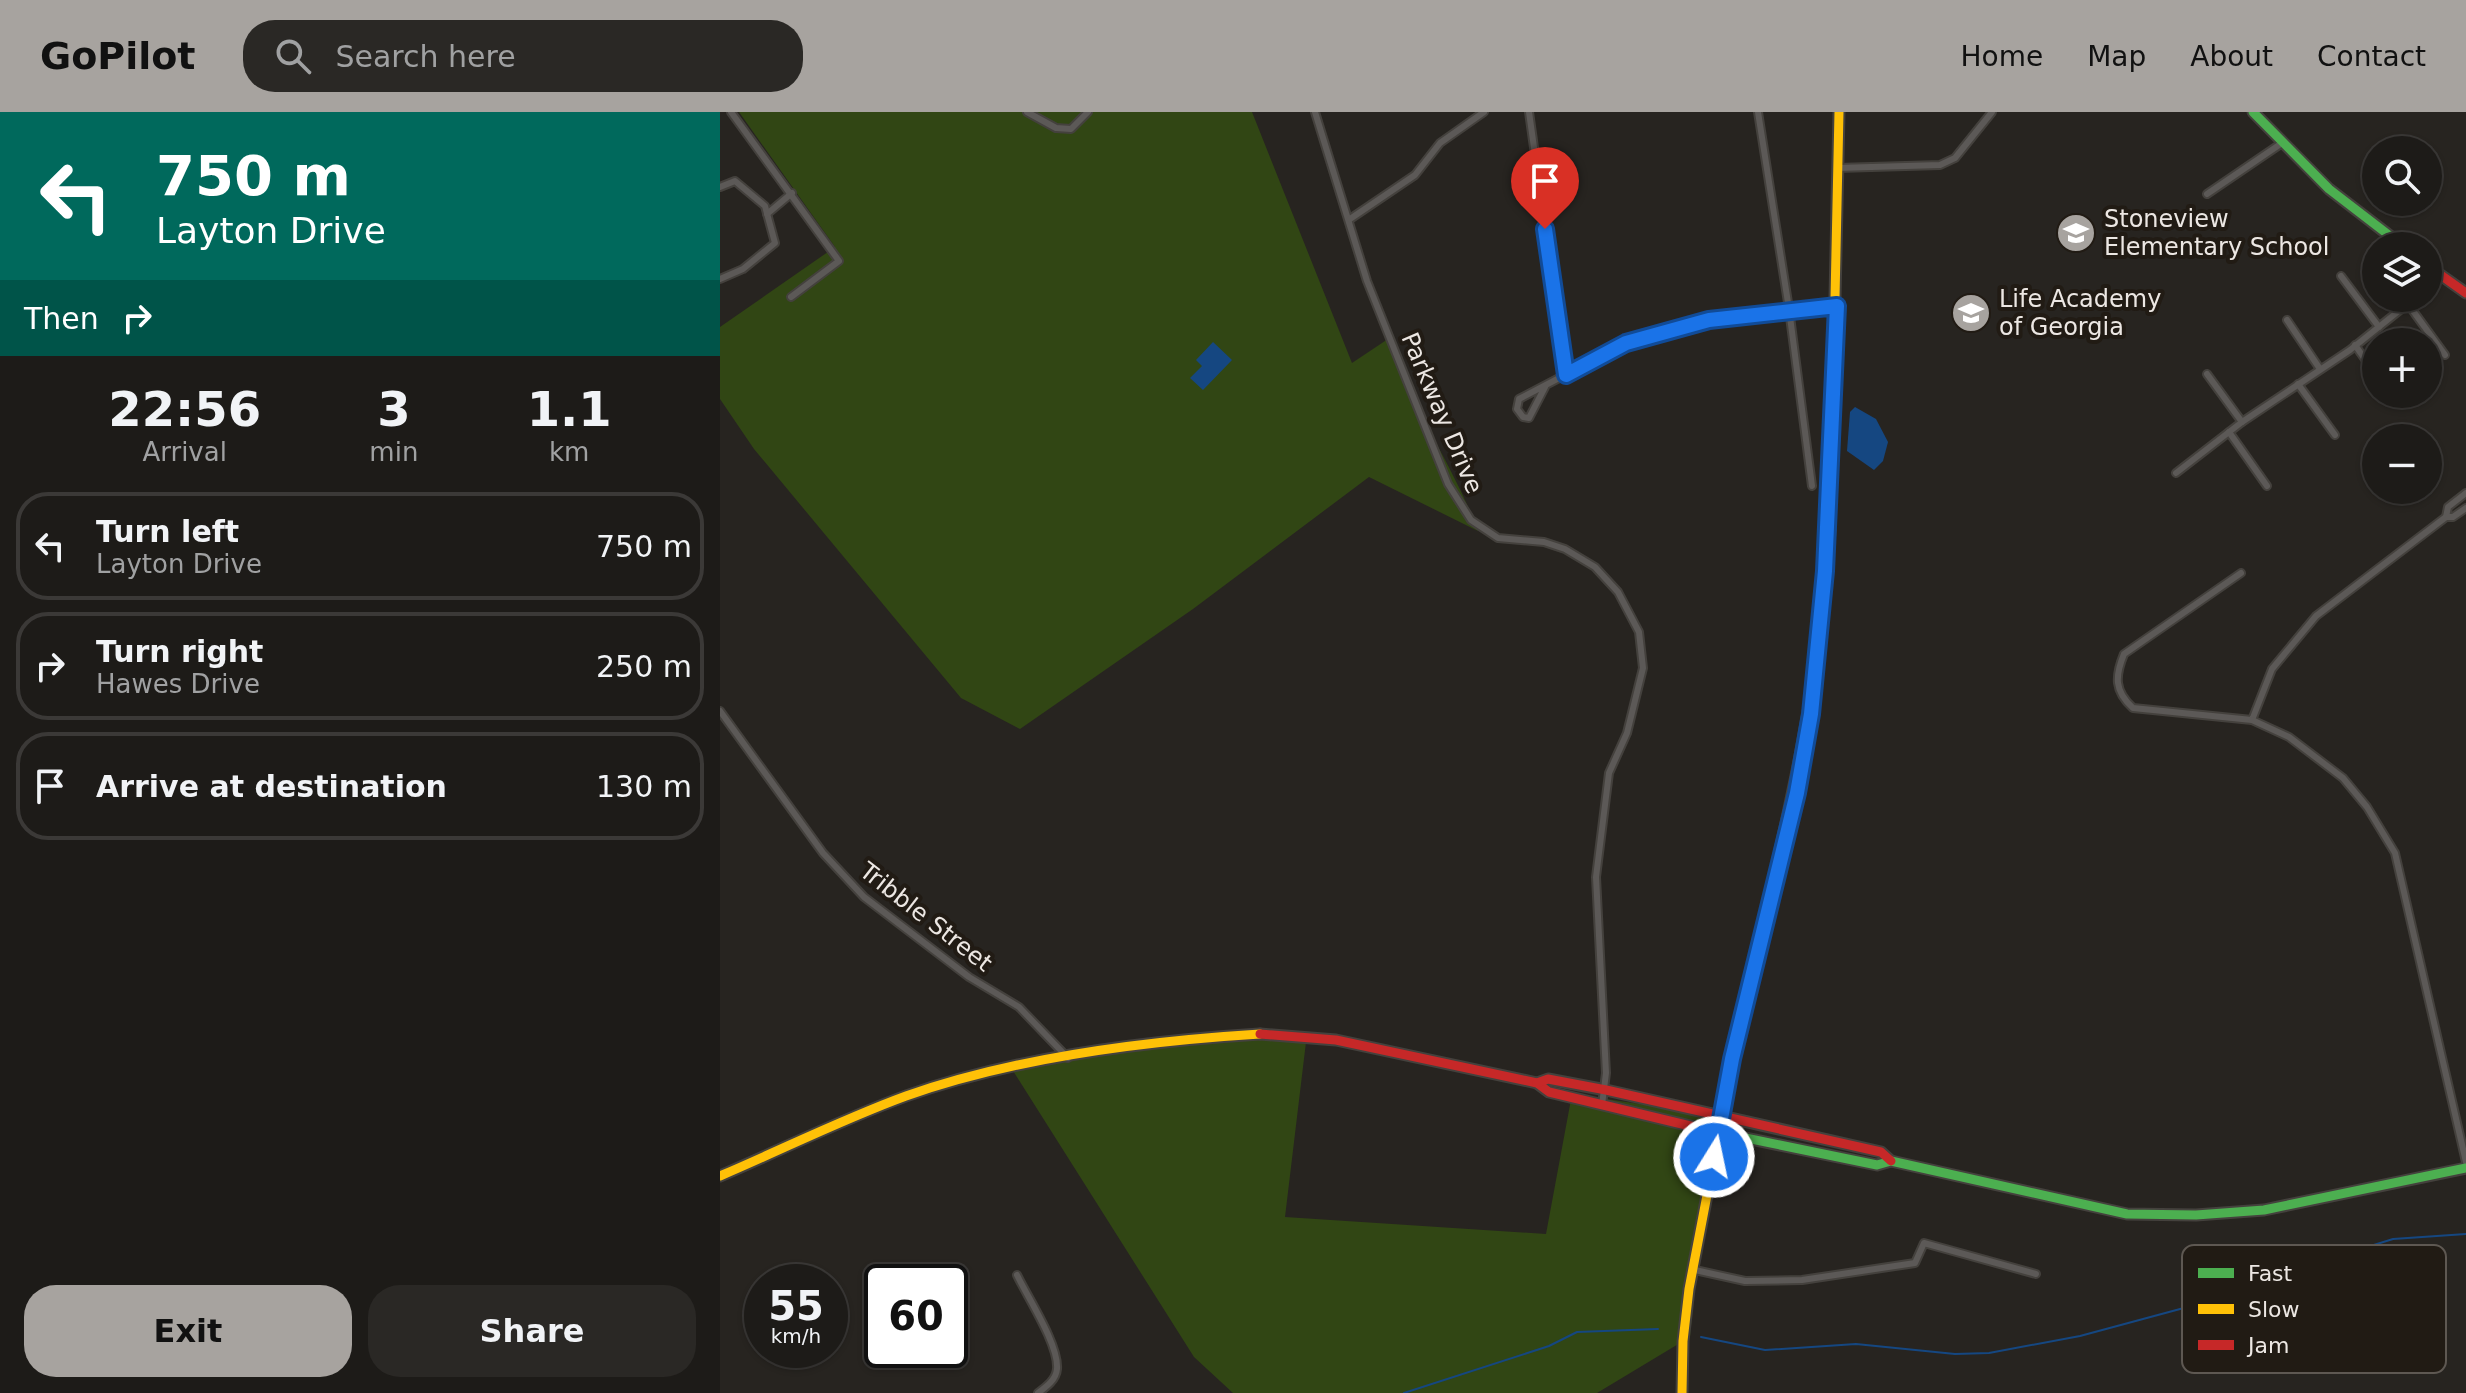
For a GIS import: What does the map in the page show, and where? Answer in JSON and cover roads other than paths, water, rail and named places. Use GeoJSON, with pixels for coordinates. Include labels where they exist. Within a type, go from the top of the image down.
{"type":"FeatureCollection","features":[{"type":"Feature","properties":{"kind":"main road"},"geometry":{"type":"LineString","coordinates":[[1682,1393],[1680,1364],[1732,1059],[1797,793],[1811,714],[1825,571],[1837,306],[1839,112]]}},
{"type":"Feature","properties":{"kind":"main road"},"geometry":{"type":"LineString","coordinates":[[2253,112],[2329,189],[2385,232]]}},
{"type":"Feature","properties":{"kind":"main road"},"geometry":{"type":"LineString","coordinates":[[2442,276],[2466,293]]}},
{"type":"Feature","properties":{"kind":"main road"},"geometry":{"type":"LineString","coordinates":[[720,1176],[919,1092],[1000,1069],[1194,1038],[1267,1034],[1348,1042],[1537,1083],[1549,1092],[1719,1133],[1877,1165],[1891,1161],[2127,1214],[2196,1215],[2264,1210],[2466,1168]]}},
{"type":"Feature","properties":{"kind":"main road"},"geometry":{"type":"LineString","coordinates":[[1537,1083],[1548,1079],[1606,1090],[1881,1152],[1891,1161]]}},
{"type":"Feature","properties":{"kind":"street"},"geometry":{"type":"LineString","coordinates":[[731,112],[839,261],[791,297]]}},
{"type":"Feature","properties":{"kind":"street"},"geometry":{"type":"LineString","coordinates":[[1027,112],[1056,128],[1071,129],[1088,112]]}},
{"type":"Feature","properties":{"kind":"street","name":"Parkway Drive"},"geometry":{"type":"LineString","coordinates":[[1315,112],[1367,281],[1448,484],[1471,520],[1498,538],[1544,542],[1585,560],[1618,592],[1639,632],[1643,668],[1627,733],[1609,773],[1596,877],[1606,1090],[1602,1105]]}},
{"type":"Feature","properties":{"kind":"street"},"geometry":{"type":"LineString","coordinates":[[1350,219],[1415,175],[1440,143],[1484,112]]}},
{"type":"Feature","properties":{"kind":"street"},"geometry":{"type":"LineString","coordinates":[[1529,112],[1566,375]]}},
{"type":"Feature","properties":{"kind":"street"},"geometry":{"type":"LineString","coordinates":[[1758,112],[1789,309],[1812,486]]}},
{"type":"Feature","properties":{"kind":"street"},"geometry":{"type":"LineString","coordinates":[[1837,168],[1940,165],[1955,158],[1992,112]]}},
{"type":"Feature","properties":{"kind":"street"},"geometry":{"type":"LineString","coordinates":[[2207,194],[2282,143]]}},
{"type":"Feature","properties":{"kind":"street"},"geometry":{"type":"LineString","coordinates":[[720,187],[735,181],[765,206],[775,243],[743,269],[720,279]]}},
{"type":"Feature","properties":{"kind":"street"},"geometry":{"type":"LineString","coordinates":[[767,214],[792,193]]}},
{"type":"Feature","properties":{"kind":"street"},"geometry":{"type":"LineString","coordinates":[[2341,276],[2379,327]]}},
{"type":"Feature","properties":{"kind":"street"},"geometry":{"type":"LineString","coordinates":[[1545,387],[1535,413],[1529,418],[1523,417],[1517,409],[1519,399],[1626,343],[1709,320],[1837,306]]}},
{"type":"Feature","properties":{"kind":"street"},"geometry":{"type":"LineString","coordinates":[[2176,473],[2242,422],[2398,312]]}},
{"type":"Feature","properties":{"kind":"street"},"geometry":{"type":"LineString","coordinates":[[2414,312],[2445,355]]}},
{"type":"Feature","properties":{"kind":"street"},"geometry":{"type":"LineString","coordinates":[[2287,320],[2320,369]]}},
{"type":"Feature","properties":{"kind":"street"},"geometry":{"type":"LineString","coordinates":[[2355,345],[2362,355]]}},
{"type":"Feature","properties":{"kind":"street"},"geometry":{"type":"LineString","coordinates":[[2207,374],[2242,422]]}},
{"type":"Feature","properties":{"kind":"street"},"geometry":{"type":"LineString","coordinates":[[2298,384],[2335,435]]}},
{"type":"Feature","properties":{"kind":"street"},"geometry":{"type":"LineString","coordinates":[[2229,432],[2267,486]]}},
{"type":"Feature","properties":{"kind":"street"},"geometry":{"type":"LineString","coordinates":[[2446,517],[2448,507],[2466,493]]}},
{"type":"Feature","properties":{"kind":"street"},"geometry":{"type":"LineString","coordinates":[[2252,720],[2272,669],[2316,616],[2446,517],[2453,517],[2466,508]]}},
{"type":"Feature","properties":{"kind":"street"},"geometry":{"type":"LineString","coordinates":[[2241,573],[2124,654],[2117,685],[2122,698],[2133,708],[2252,720],[2289,737],[2332,768],[2367,807],[2395,853],[2466,1162]]}},
{"type":"Feature","properties":{"kind":"street","name":"Tribble Street"},"geometry":{"type":"LineString","coordinates":[[720,711],[813,840],[864,897],[969,977],[1019,1007],[1068,1058]]}},
{"type":"Feature","properties":{"kind":"street"},"geometry":{"type":"LineString","coordinates":[[1695,1270],[1745,1281],[1802,1280],[1915,1263],[1924,1243],[2036,1274]]}},
{"type":"Feature","properties":{"kind":"street"},"geometry":{"type":"LineString","coordinates":[[1017,1275],[1055,1354],[1057,1372],[1048,1386],[1038,1393]]}},
{"type":"Feature","properties":{"kind":"water"},"geometry":{"type":"Polygon","coordinates":[[[1213,342],[1232,360],[1203,390],[1190,378],[1202,366],[1196,360],[1213,342]]]}},
{"type":"Feature","properties":{"kind":"water"},"geometry":{"type":"Polygon","coordinates":[[[1855,407],[1876,419],[1888,442],[1883,461],[1874,470],[1847,451],[1850,412],[1855,407]]]}},
{"type":"Feature","properties":{"kind":"waterway"},"geometry":{"type":"LineString","coordinates":[[2374,1245],[2393,1239],[2466,1234]]}},
{"type":"Feature","properties":{"kind":"waterway"},"geometry":{"type":"LineString","coordinates":[[1701,1337],[1765,1350],[1856,1344],[1955,1354],[1989,1353],[2080,1336],[2182,1308]]}},
{"type":"Feature","properties":{"kind":"waterway"},"geometry":{"type":"LineString","coordinates":[[1404,1393],[1549,1346],[1577,1332],[1658,1329]]}},
{"type":"Feature","properties":{"kind":"place","name":"Stoneview Elementary School"},"geometry":{"type":"Point","coordinates":[2076,233]}},
{"type":"Feature","properties":{"kind":"place","name":"Life Academy of Georgia"},"geometry":{"type":"Point","coordinates":[1971,313]}}]}
